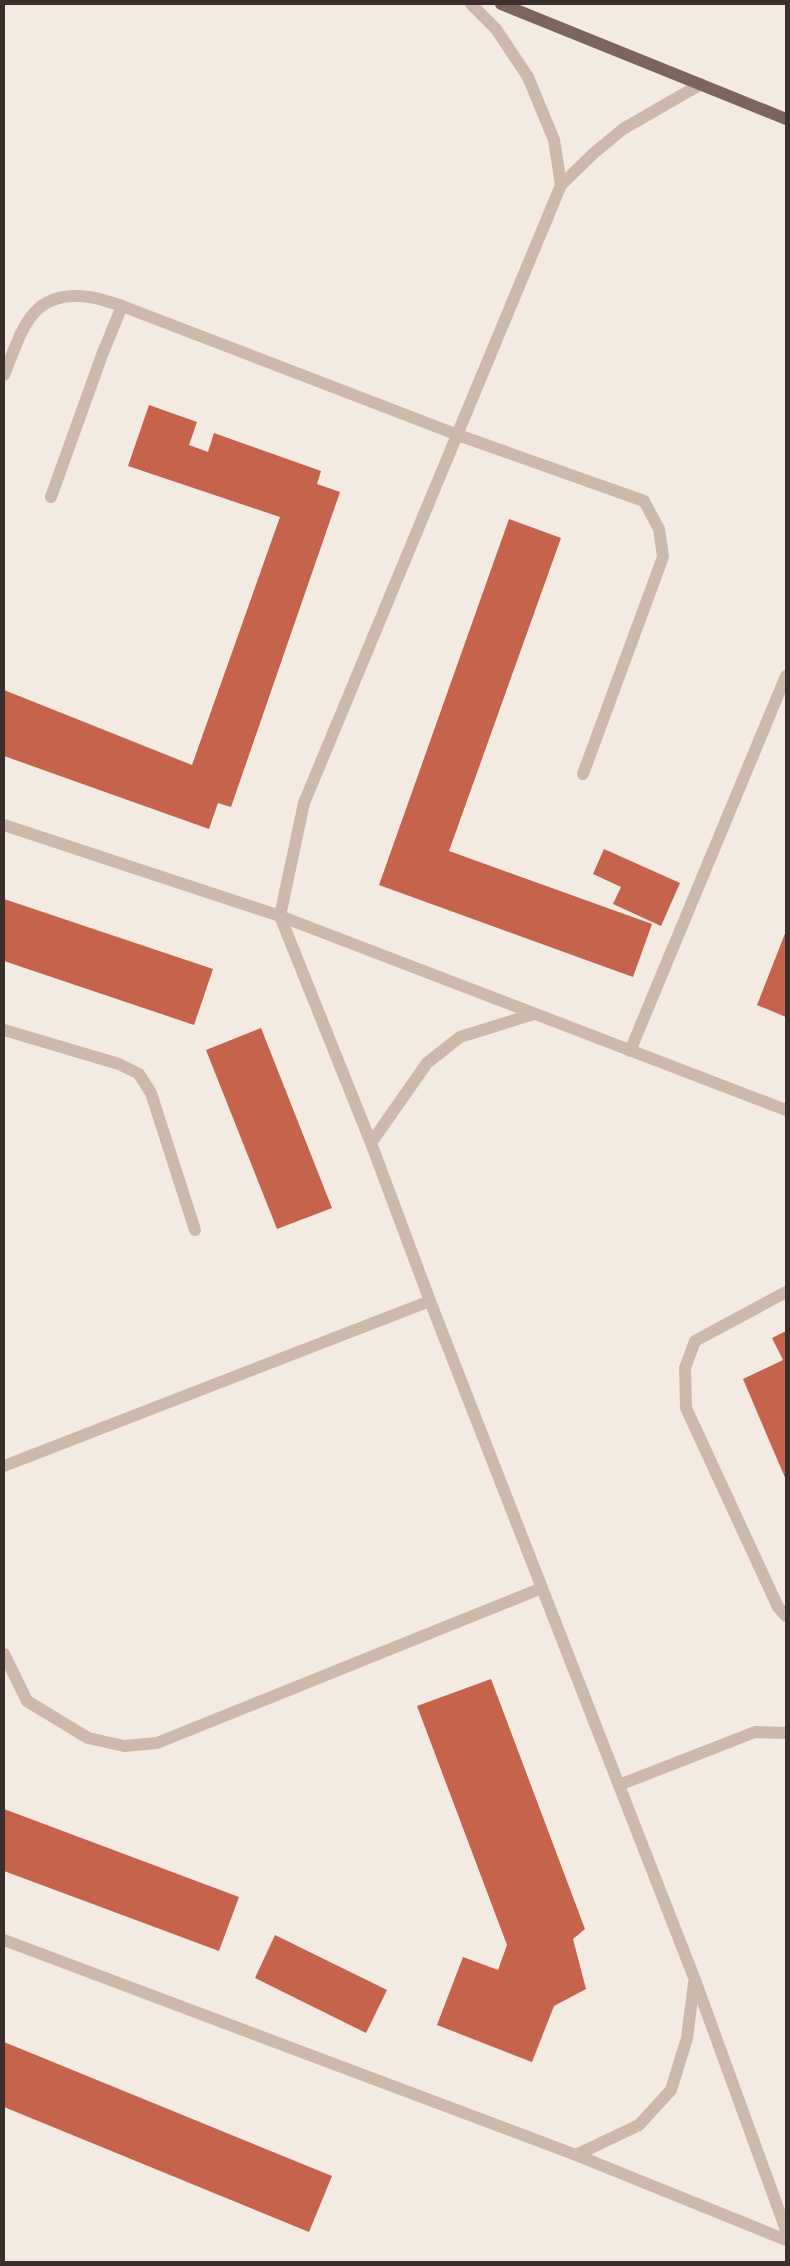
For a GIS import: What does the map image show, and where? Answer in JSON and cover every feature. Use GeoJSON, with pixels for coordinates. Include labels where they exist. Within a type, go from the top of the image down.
{"type":"FeatureCollection","features":[{"type":"Feature","properties":{"kind":"main road"},"geometry":{"type":"LineString","coordinates":[[501,4],[786,119]]}},
{"type":"Feature","properties":{"kind":"street"},"geometry":{"type":"LineString","coordinates":[[471,4],[496,29],[528,77],[554,140],[561,185]]}},
{"type":"Feature","properties":{"kind":"street"},"geometry":{"type":"LineString","coordinates":[[701,84],[623,129],[594,153],[561,185],[304,803],[280,916],[371,1142],[430,1301],[695,1980],[786,2230]]}},
{"type":"Feature","properties":{"kind":"street"},"geometry":{"type":"LineString","coordinates":[[4,375],[23,327],[37,308],[56,297],[89,297],[122,306],[458,435],[644,501],[659,529],[663,557],[584,774]]}},
{"type":"Feature","properties":{"kind":"street"},"geometry":{"type":"LineString","coordinates":[[51,497],[102,355],[122,306]]}},
{"type":"Feature","properties":{"kind":"street"},"geometry":{"type":"LineString","coordinates":[[630,1051],[786,676]]}},
{"type":"Feature","properties":{"kind":"street"},"geometry":{"type":"LineString","coordinates":[[4,825],[280,916],[786,1110]]}},
{"type":"Feature","properties":{"kind":"street"},"geometry":{"type":"LineString","coordinates":[[371,1142],[427,1063],[460,1037],[534,1014]]}},
{"type":"Feature","properties":{"kind":"street"},"geometry":{"type":"LineString","coordinates":[[4,1030],[119,1064],[139,1074],[150,1093],[195,1230]]}},
{"type":"Feature","properties":{"kind":"street"},"geometry":{"type":"LineString","coordinates":[[786,1292],[695,1341],[685,1368],[686,1408],[778,1607],[786,1616]]}},
{"type":"Feature","properties":{"kind":"street"},"geometry":{"type":"LineString","coordinates":[[4,1466],[430,1301]]}},
{"type":"Feature","properties":{"kind":"street"},"geometry":{"type":"LineString","coordinates":[[4,1654],[27,1701],[88,1738],[124,1746],[157,1743],[542,1588]]}},
{"type":"Feature","properties":{"kind":"street"},"geometry":{"type":"LineString","coordinates":[[619,1785],[756,1732],[786,1734]]}},
{"type":"Feature","properties":{"kind":"street"},"geometry":{"type":"LineString","coordinates":[[4,1940],[576,2155],[786,2240]]}},
{"type":"Feature","properties":{"kind":"street"},"geometry":{"type":"LineString","coordinates":[[576,2155],[639,2125],[671,2090],[687,2038],[695,1980]]}},
{"type":"Feature","properties":{"kind":"building"},"geometry":{"type":"Polygon","coordinates":[[[149,405],[197,422],[189,445],[208,452],[214,433],[321,471],[317,484],[340,492],[231,807],[218,803],[209,829],[4,756],[4,690],[192,765],[280,517],[128,466],[149,405]]]}},
{"type":"Feature","properties":{"kind":"building"},"geometry":{"type":"Polygon","coordinates":[[[509,519],[561,538],[449,851],[652,924],[633,977],[379,885],[509,519]]]}},
{"type":"Feature","properties":{"kind":"building"},"geometry":{"type":"Polygon","coordinates":[[[604,849],[680,883],[661,926],[613,904],[621,887],[593,874],[604,849]]]}},
{"type":"Feature","properties":{"kind":"building"},"geometry":{"type":"Polygon","coordinates":[[[4,899],[213,969],[194,1025],[4,961],[4,899]]]}},
{"type":"Feature","properties":{"kind":"building"},"geometry":{"type":"Polygon","coordinates":[[[786,931],[786,1017],[757,1005],[786,931]]]}},
{"type":"Feature","properties":{"kind":"building"},"geometry":{"type":"Polygon","coordinates":[[[261,1028],[332,1208],[277,1229],[206,1050],[261,1028]]]}},
{"type":"Feature","properties":{"kind":"building"},"geometry":{"type":"Polygon","coordinates":[[[786,1331],[786,1480],[743,1379],[783,1360],[772,1338],[786,1331]]]}},
{"type":"Feature","properties":{"kind":"building"},"geometry":{"type":"Polygon","coordinates":[[[491,1679],[585,1929],[573,1939],[586,1989],[554,2006],[532,2062],[437,2025],[463,1957],[498,1970],[507,1945],[417,1706],[491,1679]]]}},
{"type":"Feature","properties":{"kind":"building"},"geometry":{"type":"Polygon","coordinates":[[[4,1809],[239,1897],[219,1951],[4,1871],[4,1809]]]}},
{"type":"Feature","properties":{"kind":"building"},"geometry":{"type":"Polygon","coordinates":[[[275,1935],[387,1990],[366,2033],[255,1978],[275,1935]]]}},
{"type":"Feature","properties":{"kind":"building"},"geometry":{"type":"Polygon","coordinates":[[[4,2042],[332,2176],[309,2232],[4,2107],[4,2042]]]}}]}
